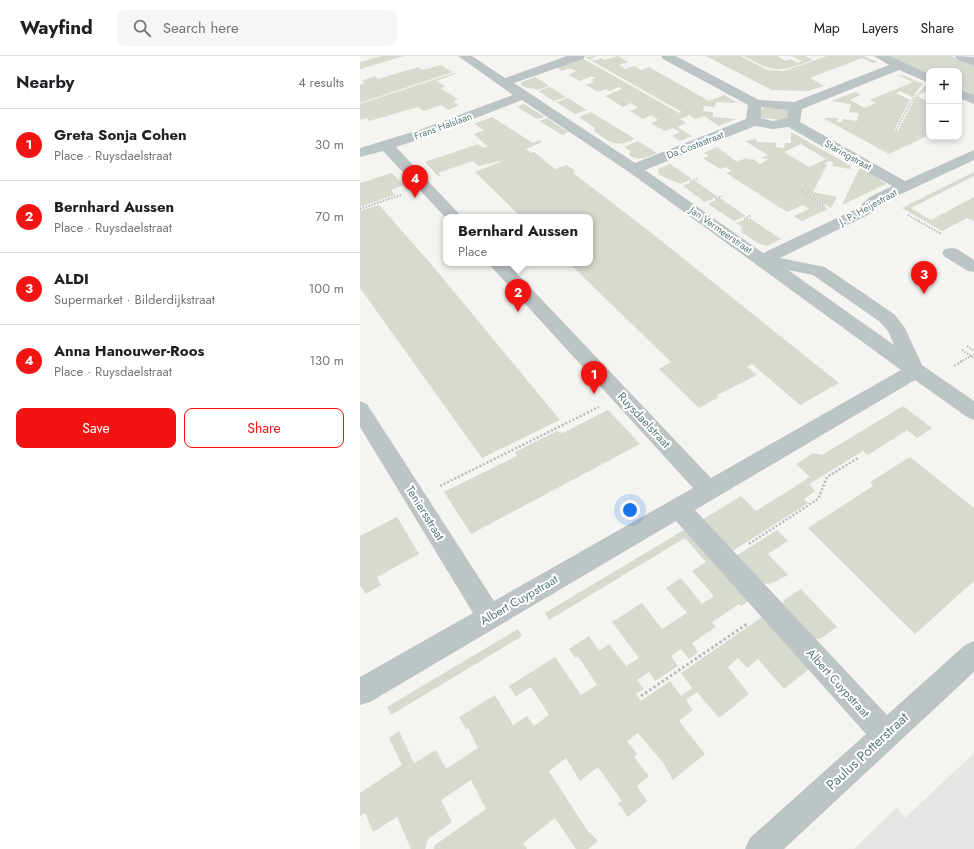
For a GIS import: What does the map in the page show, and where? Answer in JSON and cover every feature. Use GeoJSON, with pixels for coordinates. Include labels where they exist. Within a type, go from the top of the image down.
{"type":"FeatureCollection","features":[{"type":"Feature","properties":{"kind":"street","name":"Jan Vermeerstraat"},"geometry":{"type":"LineString","coordinates":[[464,56],[506,82],[634,168],[974,412]]}},
{"type":"Feature","properties":{"kind":"street"},"geometry":{"type":"LineString","coordinates":[[506,82],[579,56]]}},
{"type":"Feature","properties":{"kind":"street"},"geometry":{"type":"LineString","coordinates":[[670,56],[757,104],[762,103],[794,107],[900,65]]}},
{"type":"Feature","properties":{"kind":"street"},"geometry":{"type":"LineString","coordinates":[[880,56],[926,78]]}},
{"type":"Feature","properties":{"kind":"street"},"geometry":{"type":"LineString","coordinates":[[961,56],[974,62]]}},
{"type":"Feature","properties":{"kind":"street"},"geometry":{"type":"LineString","coordinates":[[962,94],[974,100]]}},
{"type":"Feature","properties":{"kind":"street","name":"Frans Halslaan"},"geometry":{"type":"LineString","coordinates":[[360,153],[424,134],[524,95]]}},
{"type":"Feature","properties":{"kind":"street"},"geometry":{"type":"LineString","coordinates":[[755,121],[753,119],[754,106],[757,104]]}},
{"type":"Feature","properties":{"kind":"street"},"geometry":{"type":"LineString","coordinates":[[790,123],[794,120],[796,110],[794,107]]}},
{"type":"Feature","properties":{"kind":"street","name":"Da Costastraat"},"geometry":{"type":"LineString","coordinates":[[634,168],[755,121],[768,123],[790,123]]}},
{"type":"Feature","properties":{"kind":"street","name":"Staringstraat"},"geometry":{"type":"LineString","coordinates":[[790,123],[904,187]]}},
{"type":"Feature","properties":{"kind":"street"},"geometry":{"type":"LineString","coordinates":[[386,145],[451,214]]}},
{"type":"Feature","properties":{"kind":"street","name":"J. P. Heijestraat"},"geometry":{"type":"LineString","coordinates":[[763,260],[862,212],[876,200],[974,154]]}},
{"type":"Feature","properties":{"kind":"street"},"geometry":{"type":"LineString","coordinates":[[951,253],[974,267]]}},
{"type":"Feature","properties":{"kind":"street"},"geometry":{"type":"LineString","coordinates":[[763,260],[818,271],[887,318],[896,328],[915,371]]}},
{"type":"Feature","properties":{"kind":"street","name":"Ruysdaelstraat"},"geometry":{"type":"LineString","coordinates":[[500,266],[709,490]]}},
{"type":"Feature","properties":{"kind":"street","name":"Albert Cuypstraat"},"geometry":{"type":"LineString","coordinates":[[360,692],[915,371]]}},
{"type":"Feature","properties":{"kind":"street","name":"Teniersstraat"},"geometry":{"type":"LineString","coordinates":[[360,409],[490,617]]}},
{"type":"Feature","properties":{"kind":"street","name":"Albert Cuypstraat"},"geometry":{"type":"LineString","coordinates":[[678,508],[885,734]]}},
{"type":"Feature","properties":{"kind":"street","name":"Paulus Potterstraat"},"geometry":{"type":"LineString","coordinates":[[761,849],[974,654]]}},
{"type":"Feature","properties":{"kind":"path"},"geometry":{"type":"LineString","coordinates":[[896,130],[917,92]]}},
{"type":"Feature","properties":{"kind":"path"},"geometry":{"type":"LineString","coordinates":[[802,191],[827,207]]}},
{"type":"Feature","properties":{"kind":"path"},"geometry":{"type":"LineString","coordinates":[[360,209],[404,194]]}},
{"type":"Feature","properties":{"kind":"path"},"geometry":{"type":"LineString","coordinates":[[908,214],[948,238],[951,253]]}},
{"type":"Feature","properties":{"kind":"path"},"geometry":{"type":"LineString","coordinates":[[952,368],[971,356],[974,352],[967,346]]}},
{"type":"Feature","properties":{"kind":"path"},"geometry":{"type":"LineString","coordinates":[[962,350],[974,358]]}},
{"type":"Feature","properties":{"kind":"path"},"geometry":{"type":"LineString","coordinates":[[434,489],[606,404]]}},
{"type":"Feature","properties":{"kind":"path"},"geometry":{"type":"LineString","coordinates":[[725,559],[818,499],[827,477],[858,458]]}},
{"type":"Feature","properties":{"kind":"path"},"geometry":{"type":"LineString","coordinates":[[641,696],[770,608]]}},
{"type":"Feature","properties":{"kind":"shaded area"},"geometry":{"type":"Polygon","coordinates":[[[381,56],[404,56],[360,69],[360,62],[381,56]]]}},
{"type":"Feature","properties":{"kind":"shaded area"},"geometry":{"type":"Polygon","coordinates":[[[597,56],[590,59],[594,61],[601,58],[604,60],[618,56],[628,62],[619,65],[625,69],[635,66],[641,70],[649,67],[709,101],[724,95],[738,103],[716,102],[715,107],[704,106],[703,111],[713,112],[713,117],[736,119],[719,126],[704,116],[695,119],[689,115],[680,119],[686,123],[677,127],[692,136],[680,141],[672,136],[680,132],[673,128],[664,131],[651,123],[658,120],[651,115],[643,119],[630,111],[638,108],[631,103],[623,107],[605,96],[622,89],[619,87],[610,91],[606,89],[598,92],[586,85],[594,82],[591,80],[595,78],[592,76],[580,81],[569,75],[576,71],[570,68],[562,71],[556,67],[582,58],[679,113],[682,112],[585,57],[597,56]]]}},
{"type":"Feature","properties":{"kind":"shaded area"},"geometry":{"type":"Polygon","coordinates":[[[706,56],[740,56],[767,70],[784,71],[827,56],[864,56],[877,62],[873,63],[862,58],[810,78],[824,86],[808,91],[772,90],[706,56]]]}},
{"type":"Feature","properties":{"kind":"shaded area"},"geometry":{"type":"Polygon","coordinates":[[[744,56],[777,56],[786,61],[790,59],[797,63],[802,61],[792,56],[805,56],[813,60],[792,67],[778,69],[764,66],[744,56]]]}},
{"type":"Feature","properties":{"kind":"shaded area"},"geometry":{"type":"Polygon","coordinates":[[[890,56],[951,56],[974,66],[974,95],[962,89],[962,68],[926,68],[926,73],[890,56]]]}},
{"type":"Feature","properties":{"kind":"shaded area"},"geometry":{"type":"Polygon","coordinates":[[[441,65],[453,72],[360,103],[360,85],[365,83],[362,81],[375,76],[378,79],[418,67],[423,70],[441,65]]]}},
{"type":"Feature","properties":{"kind":"shaded area"},"geometry":{"type":"Polygon","coordinates":[[[454,73],[455,74],[436,81],[445,86],[440,88],[458,99],[453,102],[459,105],[449,110],[441,105],[424,111],[418,107],[369,121],[367,118],[360,120],[360,104],[454,73]]]}},
{"type":"Feature","properties":{"kind":"shaded area"},"geometry":{"type":"Polygon","coordinates":[[[898,75],[905,76],[923,84],[912,97],[900,91],[896,93],[910,100],[894,130],[898,131],[915,98],[925,85],[926,91],[919,94],[919,97],[926,100],[926,136],[889,154],[823,118],[838,118],[837,122],[842,122],[843,119],[857,121],[859,113],[849,112],[851,104],[831,101],[855,92],[860,95],[850,100],[865,108],[876,103],[870,100],[913,82],[898,75]]]}},
{"type":"Feature","properties":{"kind":"shaded area"},"geometry":{"type":"Polygon","coordinates":[[[535,77],[549,86],[537,90],[521,85],[522,82],[535,77]]]}},
{"type":"Feature","properties":{"kind":"shaded area"},"geometry":{"type":"Polygon","coordinates":[[[550,87],[566,97],[554,101],[538,91],[550,87]]]}},
{"type":"Feature","properties":{"kind":"shaded area"},"geometry":{"type":"Polygon","coordinates":[[[568,98],[587,110],[575,114],[556,102],[568,98]]]}},
{"type":"Feature","properties":{"kind":"shaded area"},"geometry":{"type":"Polygon","coordinates":[[[524,104],[545,117],[537,119],[517,107],[524,104]]]}},
{"type":"Feature","properties":{"kind":"shaded area"},"geometry":{"type":"Polygon","coordinates":[[[767,106],[788,110],[788,118],[780,120],[763,118],[760,116],[761,110],[767,106]]]}},
{"type":"Feature","properties":{"kind":"shaded area"},"geometry":{"type":"Polygon","coordinates":[[[591,112],[635,139],[618,144],[605,139],[594,131],[595,128],[579,117],[591,112]]]}},
{"type":"Feature","properties":{"kind":"shaded area"},"geometry":{"type":"Polygon","coordinates":[[[492,117],[533,143],[540,140],[542,142],[526,149],[531,153],[534,152],[555,169],[567,165],[575,171],[573,173],[649,231],[839,383],[800,405],[752,364],[747,367],[757,375],[717,395],[719,397],[699,408],[659,369],[671,362],[572,266],[593,266],[593,214],[518,214],[475,172],[501,162],[499,161],[479,166],[473,161],[438,173],[441,176],[438,176],[425,162],[478,144],[483,148],[488,147],[474,134],[484,130],[474,124],[492,117]]]}},
{"type":"Feature","properties":{"kind":"shaded area"},"geometry":{"type":"Polygon","coordinates":[[[547,118],[568,132],[562,135],[540,121],[547,118]]]}},
{"type":"Feature","properties":{"kind":"shaded area"},"geometry":{"type":"Polygon","coordinates":[[[791,132],[851,166],[850,169],[832,166],[834,163],[830,161],[824,163],[827,165],[813,192],[837,197],[831,208],[801,191],[828,209],[802,221],[794,216],[809,209],[803,205],[787,212],[726,173],[731,171],[726,167],[720,169],[703,158],[709,156],[704,153],[717,147],[737,162],[746,158],[749,160],[753,159],[760,164],[769,159],[761,158],[768,155],[745,141],[756,139],[757,142],[776,143],[776,147],[784,148],[785,143],[791,143],[791,132]],[[801,144],[784,152],[809,167],[826,159],[801,144]]]}},
{"type":"Feature","properties":{"kind":"shaded area"},"geometry":{"type":"Polygon","coordinates":[[[638,141],[657,153],[640,158],[629,155],[631,151],[624,147],[638,141]]]}},
{"type":"Feature","properties":{"kind":"shaded area"},"geometry":{"type":"Polygon","coordinates":[[[670,164],[692,179],[680,184],[659,174],[658,169],[670,164]]]}},
{"type":"Feature","properties":{"kind":"shaded area"},"geometry":{"type":"Polygon","coordinates":[[[862,167],[886,184],[842,205],[859,169],[862,167]]]}},
{"type":"Feature","properties":{"kind":"shaded area"},"geometry":{"type":"Polygon","coordinates":[[[974,172],[974,176],[911,208],[931,220],[974,197],[974,221],[967,218],[942,231],[902,208],[974,172]]]}},
{"type":"Feature","properties":{"kind":"shaded area"},"geometry":{"type":"Polygon","coordinates":[[[392,173],[403,185],[391,190],[395,195],[360,207],[360,183],[392,173]]]}},
{"type":"Feature","properties":{"kind":"shaded area"},"geometry":{"type":"Polygon","coordinates":[[[695,181],[718,197],[705,202],[683,186],[695,181]]]}},
{"type":"Feature","properties":{"kind":"shaded area"},"geometry":{"type":"Polygon","coordinates":[[[720,198],[746,216],[734,221],[708,204],[720,198]]]}},
{"type":"Feature","properties":{"kind":"shaded area"},"geometry":{"type":"Polygon","coordinates":[[[379,205],[431,264],[560,420],[482,458],[360,288],[360,211],[379,205]]]}},
{"type":"Feature","properties":{"kind":"shaded area"},"geometry":{"type":"Polygon","coordinates":[[[749,218],[781,239],[767,246],[758,243],[741,232],[742,227],[736,223],[749,218]]]}},
{"type":"Feature","properties":{"kind":"shaded area"},"geometry":{"type":"Polygon","coordinates":[[[903,406],[932,428],[917,438],[907,430],[868,455],[863,451],[809,484],[815,491],[804,499],[808,503],[731,552],[702,520],[741,496],[756,511],[810,477],[796,464],[813,453],[822,455],[903,406]]]}},
{"type":"Feature","properties":{"kind":"shaded area"},"geometry":{"type":"Polygon","coordinates":[[[608,410],[640,444],[471,534],[444,492],[517,456],[515,452],[557,431],[563,433],[608,410]]]}},
{"type":"Feature","properties":{"kind":"shaded area"},"geometry":{"type":"Polygon","coordinates":[[[910,457],[974,508],[974,581],[915,634],[808,528],[873,486],[870,482],[910,457]]]}},
{"type":"Feature","properties":{"kind":"shaded area"},"geometry":{"type":"Polygon","coordinates":[[[397,517],[419,554],[377,577],[381,585],[366,594],[360,585],[360,536],[397,517]]]}},
{"type":"Feature","properties":{"kind":"shaded area"},"geometry":{"type":"Polygon","coordinates":[[[689,527],[752,599],[741,606],[739,604],[712,622],[716,627],[692,643],[698,652],[689,659],[681,649],[671,656],[678,666],[655,681],[649,672],[637,680],[644,689],[636,694],[641,701],[670,681],[681,696],[692,688],[681,673],[765,615],[813,666],[784,689],[758,659],[747,668],[738,658],[728,667],[749,694],[719,718],[697,692],[686,700],[693,710],[679,721],[705,754],[673,780],[664,764],[638,733],[627,741],[637,754],[634,757],[649,776],[637,786],[647,801],[628,817],[618,803],[622,801],[598,767],[580,781],[566,758],[549,771],[587,830],[598,841],[588,849],[576,849],[555,818],[523,843],[527,849],[434,849],[435,845],[486,809],[471,780],[441,800],[452,822],[428,839],[425,849],[411,849],[397,817],[373,832],[365,813],[360,816],[360,793],[402,765],[389,738],[399,731],[414,763],[436,750],[446,769],[478,748],[468,728],[466,729],[459,717],[495,695],[513,725],[527,716],[534,726],[549,715],[531,687],[516,696],[509,686],[555,657],[581,695],[597,685],[578,656],[575,658],[569,649],[589,636],[599,651],[609,644],[626,666],[639,658],[612,622],[642,603],[662,629],[687,613],[666,588],[681,578],[702,604],[714,596],[692,571],[706,562],[685,538],[549,620],[545,613],[689,527]]]}},
{"type":"Feature","properties":{"kind":"shaded area"},"geometry":{"type":"Polygon","coordinates":[[[777,530],[788,541],[768,554],[788,575],[770,584],[760,583],[736,556],[777,530]]]}},
{"type":"Feature","properties":{"kind":"shaded area"},"geometry":{"type":"Polygon","coordinates":[[[801,589],[837,627],[820,639],[810,640],[782,609],[784,600],[801,589]]]}},
{"type":"Feature","properties":{"kind":"shaded area"},"geometry":{"type":"Polygon","coordinates":[[[518,629],[522,636],[391,715],[387,707],[518,629]]]}},
{"type":"Feature","properties":{"kind":"shaded area"},"geometry":{"type":"Polygon","coordinates":[[[974,753],[974,849],[854,849],[897,807],[905,818],[974,753]]]}},
{"type":"Feature","properties":{"kind":"place","name":"Anna Hanouwer-Roos"},"geometry":{"type":"Point","coordinates":[415,198]}},
{"type":"Feature","properties":{"kind":"place","name":"ALDI"},"geometry":{"type":"Point","coordinates":[924,294]}},
{"type":"Feature","properties":{"kind":"place","name":"Bernhard Aussen"},"geometry":{"type":"Point","coordinates":[518,312]}},
{"type":"Feature","properties":{"kind":"place","name":"Greta Sonja Cohen"},"geometry":{"type":"Point","coordinates":[594,394]}}]}
